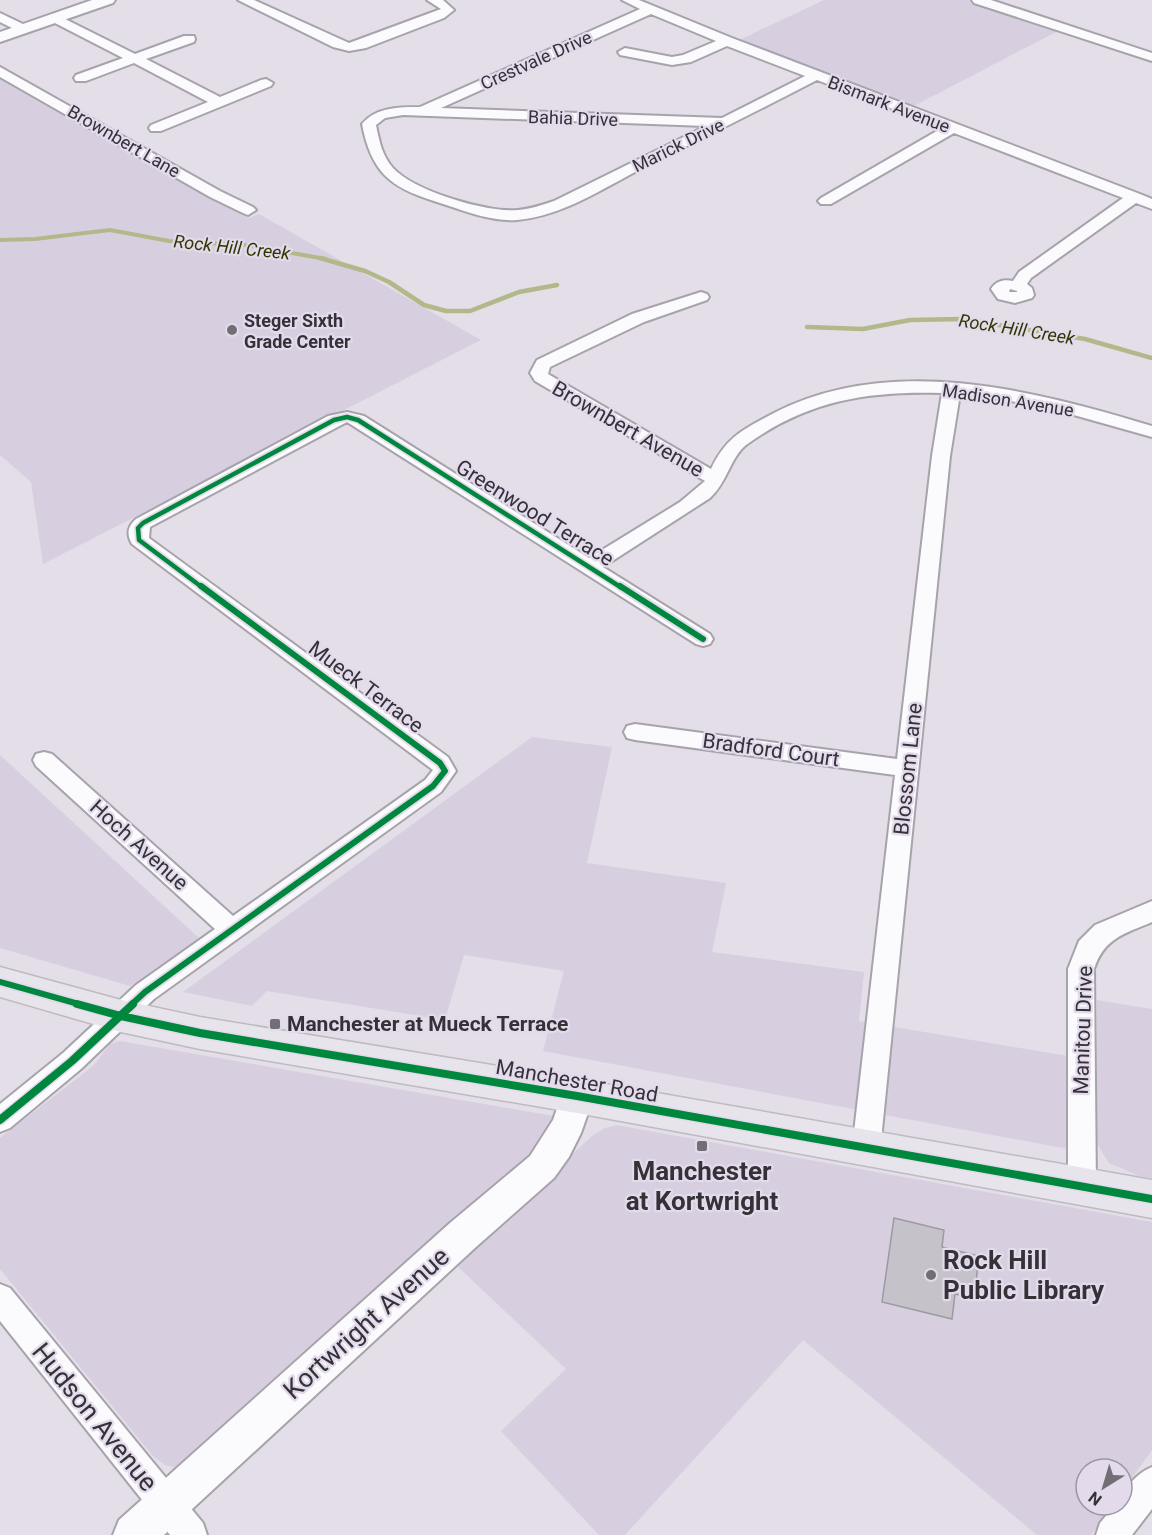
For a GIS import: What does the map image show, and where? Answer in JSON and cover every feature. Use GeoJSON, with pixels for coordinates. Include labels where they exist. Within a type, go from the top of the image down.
{"type":"FeatureCollection","features":[{"type":"Feature","properties":{"kind":"main road","name":"Manchester Road"},"geometry":{"type":"LineString","coordinates":[[0,982],[121,1016],[200,1033],[577,1096],[867,1150],[1152,1199]]}},
{"type":"Feature","properties":{"kind":"street"},"geometry":{"type":"LineString","coordinates":[[0,37],[107,0]]}},
{"type":"Feature","properties":{"kind":"street"},"geometry":{"type":"LineString","coordinates":[[244,0],[351,46],[442,7]]}},
{"type":"Feature","properties":{"kind":"street","name":"Bismark Avenue"},"geometry":{"type":"LineString","coordinates":[[628,0],[728,41],[1152,204]]}},
{"type":"Feature","properties":{"kind":"street"},"geometry":{"type":"LineString","coordinates":[[978,0],[1152,57]]}},
{"type":"Feature","properties":{"kind":"street","name":"Crestvale Drive"},"geometry":{"type":"LineString","coordinates":[[422,111],[651,9]]}},
{"type":"Feature","properties":{"kind":"street"},"geometry":{"type":"LineString","coordinates":[[0,17],[22,29]]}},
{"type":"Feature","properties":{"kind":"street"},"geometry":{"type":"LineString","coordinates":[[55,18],[219,102]]}},
{"type":"Feature","properties":{"kind":"street"},"geometry":{"type":"LineString","coordinates":[[81,78],[189,39]]}},
{"type":"Feature","properties":{"kind":"street"},"geometry":{"type":"LineString","coordinates":[[626,52],[672,61],[686,59],[728,41]]}},
{"type":"Feature","properties":{"kind":"street","name":"Brownbert Lane"},"geometry":{"type":"LineString","coordinates":[[0,71],[215,194],[248,210]]}},
{"type":"Feature","properties":{"kind":"street","name":"Marick Drive"},"geometry":{"type":"LineString","coordinates":[[422,111],[403,111],[381,115],[369,124],[381,161],[389,175],[403,185],[494,214],[536,212],[552,207],[818,75]]}},
{"type":"Feature","properties":{"kind":"street"},"geometry":{"type":"LineString","coordinates":[[156,128],[266,83]]}},
{"type":"Feature","properties":{"kind":"street","name":"Bahia Drive"},"geometry":{"type":"LineString","coordinates":[[422,111],[458,115],[725,122]]}},
{"type":"Feature","properties":{"kind":"street"},"geometry":{"type":"LineString","coordinates":[[826,201],[952,128]]}},
{"type":"Feature","properties":{"kind":"street"},"geometry":{"type":"LineString","coordinates":[[1018,285],[1025,275],[1135,198]]}},
{"type":"Feature","properties":{"kind":"street","name":"Brownbert Avenue"},"geometry":{"type":"LineString","coordinates":[[701,297],[638,318],[603,333],[543,364],[539,369],[541,377],[716,480]]}},
{"type":"Feature","properties":{"kind":"street","name":"Madison Avenue"},"geometry":{"type":"LineString","coordinates":[[716,480],[732,448],[759,428],[792,409],[818,400],[855,392],[898,387],[952,389],[1033,400],[1096,414],[1152,432]]}},
{"type":"Feature","properties":{"kind":"street","name":"Blossom Lane"},"geometry":{"type":"LineString","coordinates":[[867,1150],[941,456],[952,389]]}},
{"type":"Feature","properties":{"kind":"street","name":"Greenwood Terrace"},"geometry":{"type":"LineString","coordinates":[[347,417],[358,420],[703,639]]}},
{"type":"Feature","properties":{"kind":"street","name":"Mueck Terrace"},"geometry":{"type":"LineString","coordinates":[[121,1016],[145,993],[433,786],[445,771],[440,763],[431,756],[139,540],[138,528],[334,420],[347,417]]}},
{"type":"Feature","properties":{"kind":"street"},"geometry":{"type":"LineString","coordinates":[[589,567],[687,506],[716,480]]}},
{"type":"Feature","properties":{"kind":"street","name":"Bradford Court"},"geometry":{"type":"LineString","coordinates":[[635,732],[908,769]]}},
{"type":"Feature","properties":{"kind":"street","name":"Hoch Avenue"},"geometry":{"type":"LineString","coordinates":[[44,760],[233,930]]}},
{"type":"Feature","properties":{"kind":"street","name":"Manitou Drive"},"geometry":{"type":"LineString","coordinates":[[1082,1188],[1081,969],[1088,948],[1104,932],[1152,911]]}},
{"type":"Feature","properties":{"kind":"street"},"geometry":{"type":"LineString","coordinates":[[0,1120],[72,1061],[121,1016]]}},
{"type":"Feature","properties":{"kind":"street","name":"Kortwright Avenue"},"geometry":{"type":"LineString","coordinates":[[134,1535],[463,1234],[542,1167],[557,1146],[569,1122],[577,1096]]}},
{"type":"Feature","properties":{"kind":"street","name":"Hudson Avenue"},"geometry":{"type":"LineString","coordinates":[[0,1298],[191,1535]]}},
{"type":"Feature","properties":{"kind":"street"},"geometry":{"type":"LineString","coordinates":[[1112,1535],[1152,1483]]}},
{"type":"Feature","properties":{"kind":"shaded area"},"geometry":{"type":"Polygon","coordinates":[[[824,0],[968,0],[1058,31],[910,108],[739,40],[824,0]]]}},
{"type":"Feature","properties":{"kind":"shaded area","name":"Steger Sixth Grade Center"},"geometry":{"type":"Polygon","coordinates":[[[0,78],[249,218],[259,214],[481,340],[43,564],[31,482],[0,455],[0,78]]]}},
{"type":"Feature","properties":{"kind":"shaded area"},"geometry":{"type":"Polygon","coordinates":[[[532,737],[612,747],[587,863],[726,883],[712,952],[864,972],[859,1021],[1068,1056],[1068,1149],[543,1051],[564,971],[464,955],[445,1020],[267,991],[252,1006],[183,992],[532,737]]]}},
{"type":"Feature","properties":{"kind":"shaded area"},"geometry":{"type":"Polygon","coordinates":[[[0,755],[199,938],[130,986],[0,948],[0,755]]]}},
{"type":"Feature","properties":{"kind":"shaded area"},"geometry":{"type":"Polygon","coordinates":[[[1097,1000],[1152,1009],[1152,1178],[1139,1176],[1109,1163],[1097,1144],[1097,1000]]]}},
{"type":"Feature","properties":{"kind":"shaded area"},"geometry":{"type":"Polygon","coordinates":[[[120,1041],[554,1116],[562,1122],[557,1131],[194,1461],[178,1468],[165,1465],[153,1456],[0,1269],[0,1138],[93,1066],[110,1044],[120,1041]]]}},
{"type":"Feature","properties":{"kind":"shaded area"},"geometry":{"type":"Polygon","coordinates":[[[617,1125],[1152,1222],[1152,1450],[1134,1475],[1134,1457],[1074,1457],[1074,1517],[1104,1517],[1091,1535],[1037,1535],[803,1340],[625,1535],[599,1535],[501,1431],[566,1369],[454,1263],[592,1136],[605,1128],[617,1125]]]}},
{"type":"Feature","properties":{"kind":"building","name":"Rock Hill Public Library"},"geometry":{"type":"Polygon","coordinates":[[[894,1218],[944,1230],[942,1247],[979,1256],[974,1298],[955,1294],[952,1319],[882,1302],[894,1218]]]}},
{"type":"Feature","properties":{"kind":"waterway","name":"Rock Hill Creek"},"geometry":{"type":"LineString","coordinates":[[0,240],[35,239],[110,230],[169,241],[246,245],[326,259]]}},
{"type":"Feature","properties":{"kind":"waterway","name":"Rock Hill Creek"},"geometry":{"type":"LineString","coordinates":[[320,258],[365,271],[389,282],[424,305],[446,311],[470,311],[519,292],[557,285]]}},
{"type":"Feature","properties":{"kind":"waterway","name":"Rock Hill Creek"},"geometry":{"type":"LineString","coordinates":[[807,327],[863,329],[910,320],[962,319],[1085,339],[1152,358]]}},
{"type":"Feature","properties":{"kind":"cycle path"},"geometry":{"type":"LineString","coordinates":[[0,1120],[72,1061],[145,992],[433,786],[445,771],[440,763],[139,540],[138,528],[143,523],[334,420],[347,417],[358,420],[703,639]]}},
{"type":"Feature","properties":{"kind":"cycle path"},"geometry":{"type":"LineString","coordinates":[[0,982],[121,1016],[200,1033],[577,1096],[1152,1199]]}},
{"type":"Feature","properties":{"kind":"place","name":"Steger Sixth Grade Center"},"geometry":{"type":"Point","coordinates":[232,330]}},
{"type":"Feature","properties":{"kind":"place","name":"Manchester at Mueck Terrace"},"geometry":{"type":"Point","coordinates":[275,1024]}},
{"type":"Feature","properties":{"kind":"place","name":"Manchester at Kortwright"},"geometry":{"type":"Point","coordinates":[702,1146]}},
{"type":"Feature","properties":{"kind":"place","name":"Rock Hill Public Library"},"geometry":{"type":"Point","coordinates":[931,1275]}}]}
